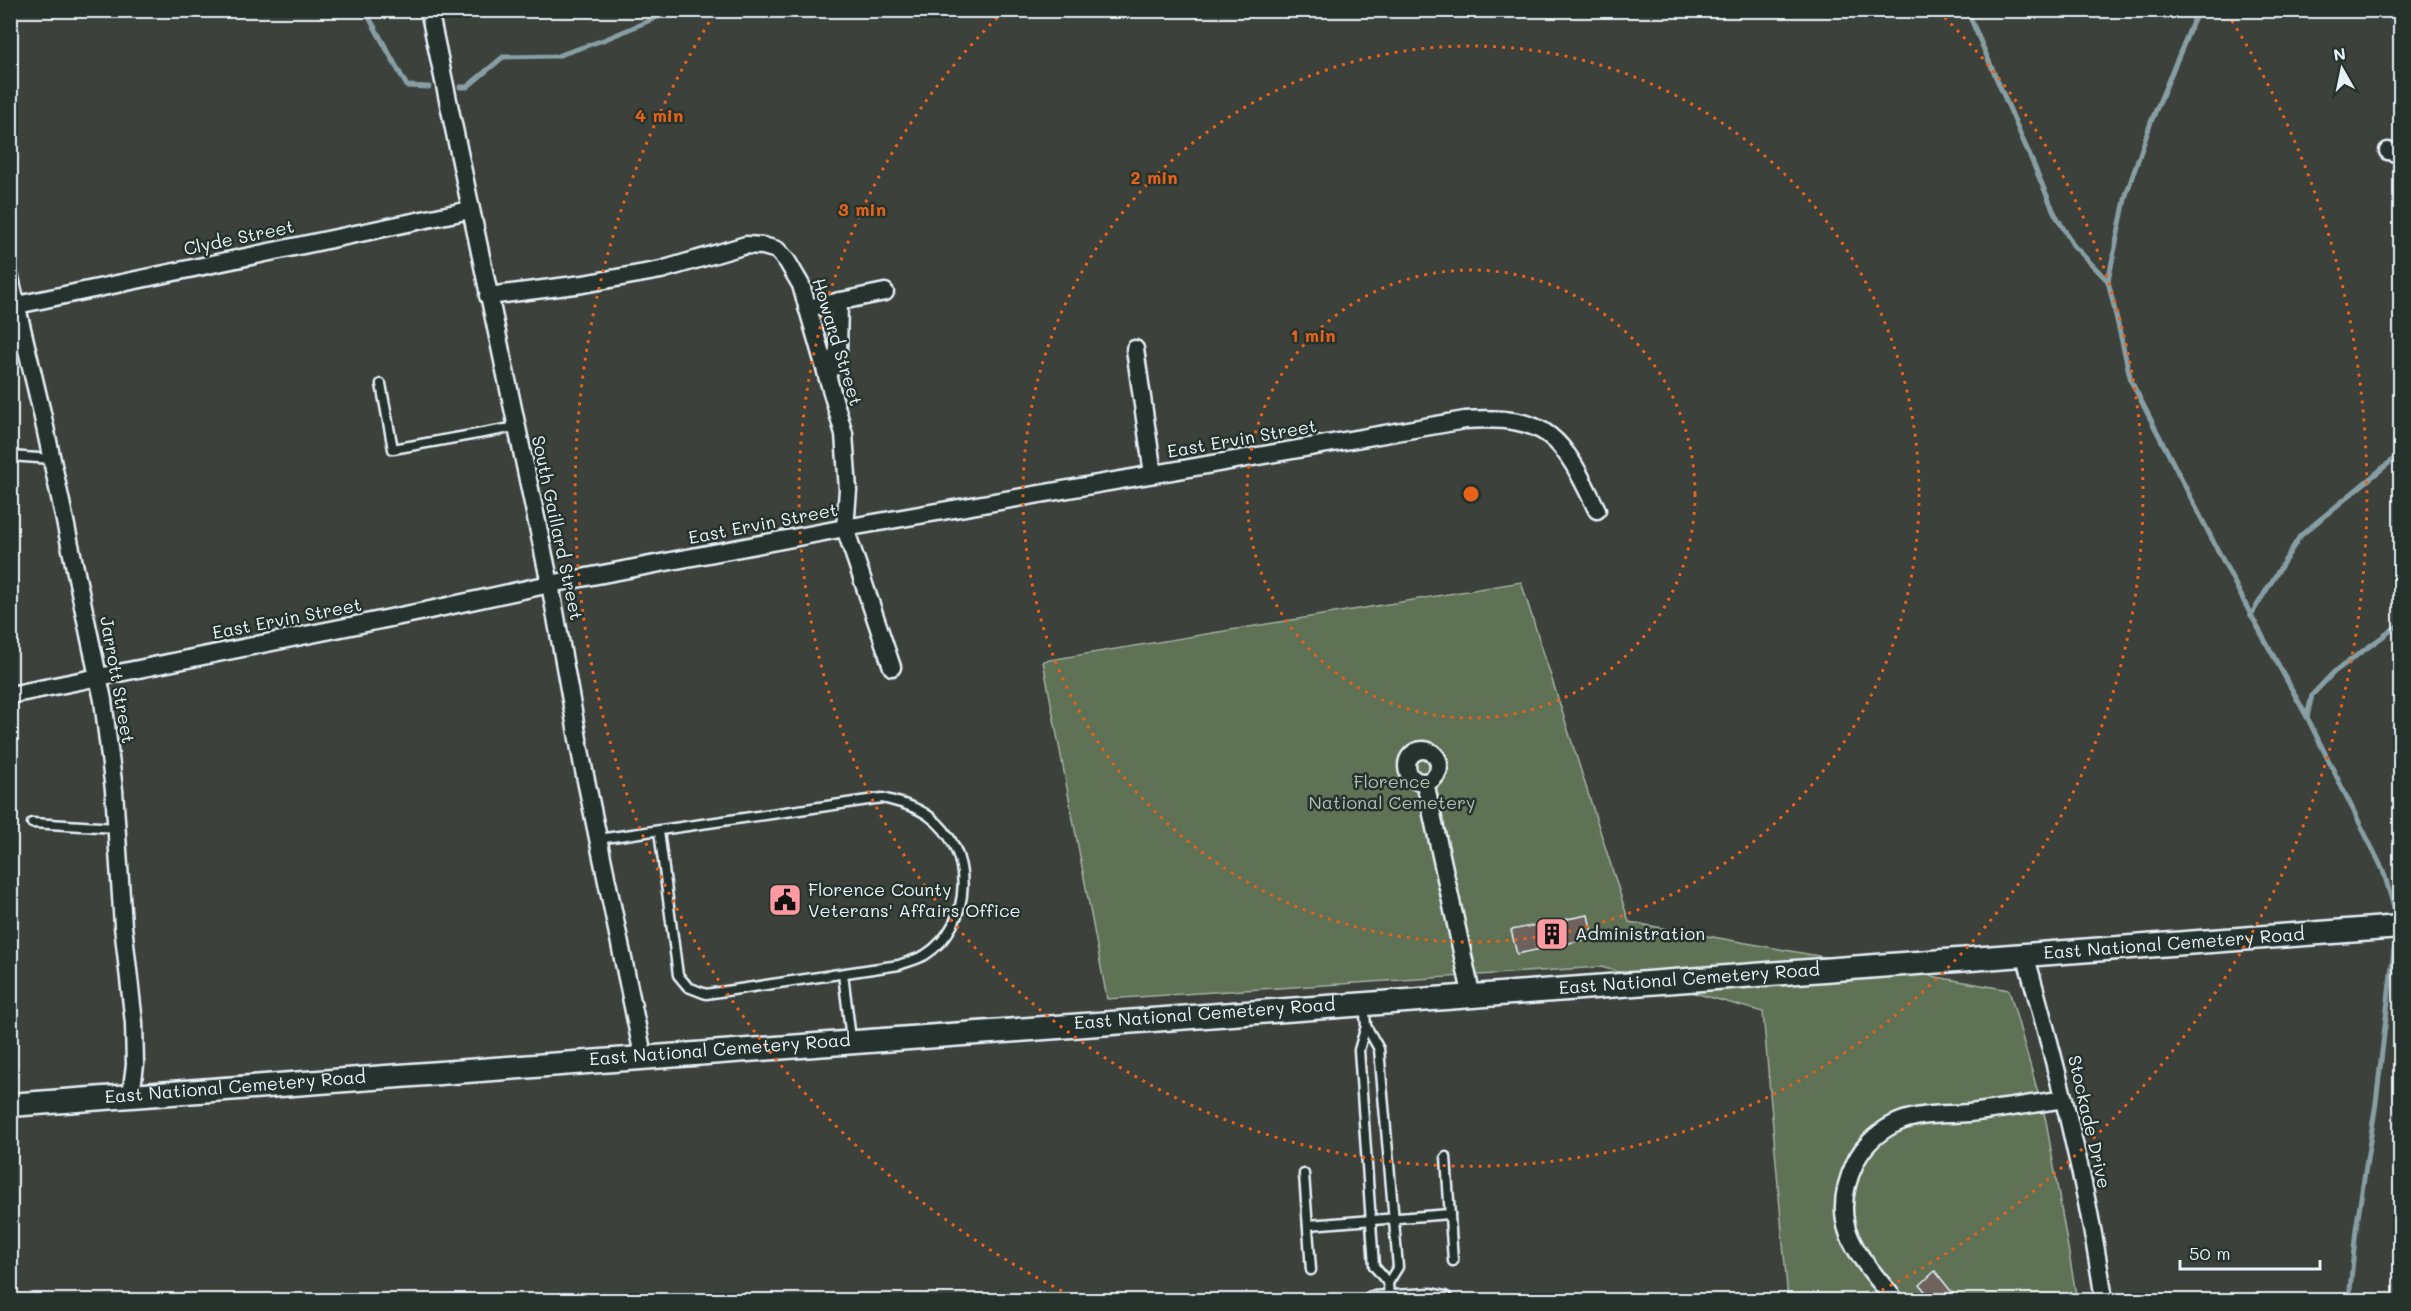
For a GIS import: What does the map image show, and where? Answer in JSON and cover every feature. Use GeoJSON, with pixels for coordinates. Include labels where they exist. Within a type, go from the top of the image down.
{"type":"FeatureCollection","features":[{"type":"Feature","properties":{"kind":"street","name":"South Gaillard Street"},"geometry":{"type":"LineString","coordinates":[[429,10],[550,584],[642,1055]]}},
{"type":"Feature","properties":{"kind":"street","name":"Clyde Street"},"geometry":{"type":"LineString","coordinates":[[17,305],[470,210]]}},
{"type":"Feature","properties":{"kind":"street","name":"Howard Street"},"geometry":{"type":"LineString","coordinates":[[488,296],[583,284],[661,270],[746,245],[777,250],[788,261],[801,285],[844,434],[848,490],[845,528],[892,667]]}},
{"type":"Feature","properties":{"kind":"street","name":"Jarrott Street"},"geometry":{"type":"LineString","coordinates":[[10,278],[99,678],[110,749],[123,926],[134,1023],[135,1065],[131,1095]]}},
{"type":"Feature","properties":{"kind":"street"},"geometry":{"type":"LineString","coordinates":[[807,308],[885,292]]}},
{"type":"Feature","properties":{"kind":"street"},"geometry":{"type":"LineString","coordinates":[[827,376],[838,351],[839,302]]}},
{"type":"Feature","properties":{"kind":"street"},"geometry":{"type":"LineString","coordinates":[[1136,349],[1153,474]]}},
{"type":"Feature","properties":{"kind":"street","name":"East Ervin Street"},"geometry":{"type":"LineString","coordinates":[[10,695],[550,584],[845,528],[1465,420],[1518,420],[1556,440],[1568,454],[1597,510]]}},
{"type":"Feature","properties":{"kind":"street"},"geometry":{"type":"LineString","coordinates":[[1425,782],[1471,993]]}},
{"type":"Feature","properties":{"kind":"street","name":"East National Cemetery Road"},"geometry":{"type":"LineString","coordinates":[[10,1105],[1471,993],[2400,927]]}},
{"type":"Feature","properties":{"kind":"street","name":"Stockade Drive"},"geometry":{"type":"LineString","coordinates":[[2025,954],[2064,1099],[2085,1192],[2104,1300]]}},
{"type":"Feature","properties":{"kind":"street"},"geometry":{"type":"LineString","coordinates":[[1895,1300],[1860,1257],[1848,1235],[1843,1209],[1846,1183],[1859,1155],[1880,1132],[1902,1121],[1930,1115],[2004,1109],[2064,1099]]}},
{"type":"Feature","properties":{"kind":"street"},"geometry":{"type":"LineString","coordinates":[[1372,1300],[1389,1291],[1444,1300]]}},
{"type":"Feature","properties":{"kind":"lane"},"geometry":{"type":"LineString","coordinates":[[381,384],[393,449],[517,427]]}},
{"type":"Feature","properties":{"kind":"lane"},"geometry":{"type":"LineString","coordinates":[[10,456],[52,459]]}},
{"type":"Feature","properties":{"kind":"lane"},"geometry":{"type":"LineString","coordinates":[[598,839],[882,798],[905,804],[928,816],[943,829],[956,848],[962,869],[964,891],[947,934],[925,955],[899,965],[706,994],[688,987],[678,975],[659,831]]}},
{"type":"Feature","properties":{"kind":"lane"},"geometry":{"type":"LineString","coordinates":[[32,823],[116,828]]}},
{"type":"Feature","properties":{"kind":"lane"},"geometry":{"type":"LineString","coordinates":[[843,974],[852,1040]]}},
{"type":"Feature","properties":{"kind":"lane"},"geometry":{"type":"LineString","coordinates":[[1364,1001],[1366,1026],[1359,1050],[1374,1266],[1389,1291]]}},
{"type":"Feature","properties":{"kind":"lane"},"geometry":{"type":"LineString","coordinates":[[1366,1026],[1379,1049],[1394,1218],[1398,1267],[1389,1291]]}},
{"type":"Feature","properties":{"kind":"lane"},"geometry":{"type":"LineString","coordinates":[[1446,1157],[1453,1261]]}},
{"type":"Feature","properties":{"kind":"lane"},"geometry":{"type":"LineString","coordinates":[[1304,1174],[1311,1270]]}},
{"type":"Feature","properties":{"kind":"lane"},"geometry":{"type":"LineString","coordinates":[[1308,1226],[1450,1214]]}},
{"type":"Feature","properties":{"kind":"green space","name":"Florence National Cemetery"},"geometry":{"type":"Polygon","coordinates":[[[1521,582],[1629,922],[2009,990],[2046,1121],[2077,1300],[1788,1300],[1763,1012],[1601,967],[1107,999],[1043,661],[1521,582]]]}},
{"type":"Feature","properties":{"kind":"building","name":"Administration"},"geometry":{"type":"Polygon","coordinates":[[[1588,915],[1593,938],[1517,954],[1511,930],[1588,915]]]}},
{"type":"Feature","properties":{"kind":"building"},"geometry":{"type":"Polygon","coordinates":[[[1935,1271],[1958,1300],[1932,1300],[1920,1285],[1935,1271]]]}},
{"type":"Feature","properties":{"kind":"waterway"},"geometry":{"type":"LineString","coordinates":[[365,10],[407,86],[429,87]]}},
{"type":"Feature","properties":{"kind":"waterway"},"geometry":{"type":"LineString","coordinates":[[460,87],[467,87],[503,57],[557,56],[606,39],[674,10]]}},
{"type":"Feature","properties":{"kind":"waterway"},"geometry":{"type":"LineString","coordinates":[[1967,10],[2054,212],[2073,245],[2108,281]]}},
{"type":"Feature","properties":{"kind":"waterway"},"geometry":{"type":"LineString","coordinates":[[2198,10],[2151,122],[2126,195],[2108,281],[2131,381],[2251,615],[2307,717],[2383,870],[2396,914]]}},
{"type":"Feature","properties":{"kind":"waterway"},"geometry":{"type":"LineString","coordinates":[[2251,615],[2300,536],[2400,456]]}},
{"type":"Feature","properties":{"kind":"waterway"},"geometry":{"type":"LineString","coordinates":[[2307,717],[2312,695],[2334,672],[2400,624]]}},
{"type":"Feature","properties":{"kind":"waterway"},"geometry":{"type":"LineString","coordinates":[[2349,1300],[2356,1229],[2376,1103],[2394,949]]}},
{"type":"Feature","properties":{"kind":"place","name":"Florence County Veterans' Affairs Office"},"geometry":{"type":"Point","coordinates":[785,900]}},
{"type":"Feature","properties":{"kind":"place","name":"Administration"},"geometry":{"type":"Point","coordinates":[1552,934]}}]}
